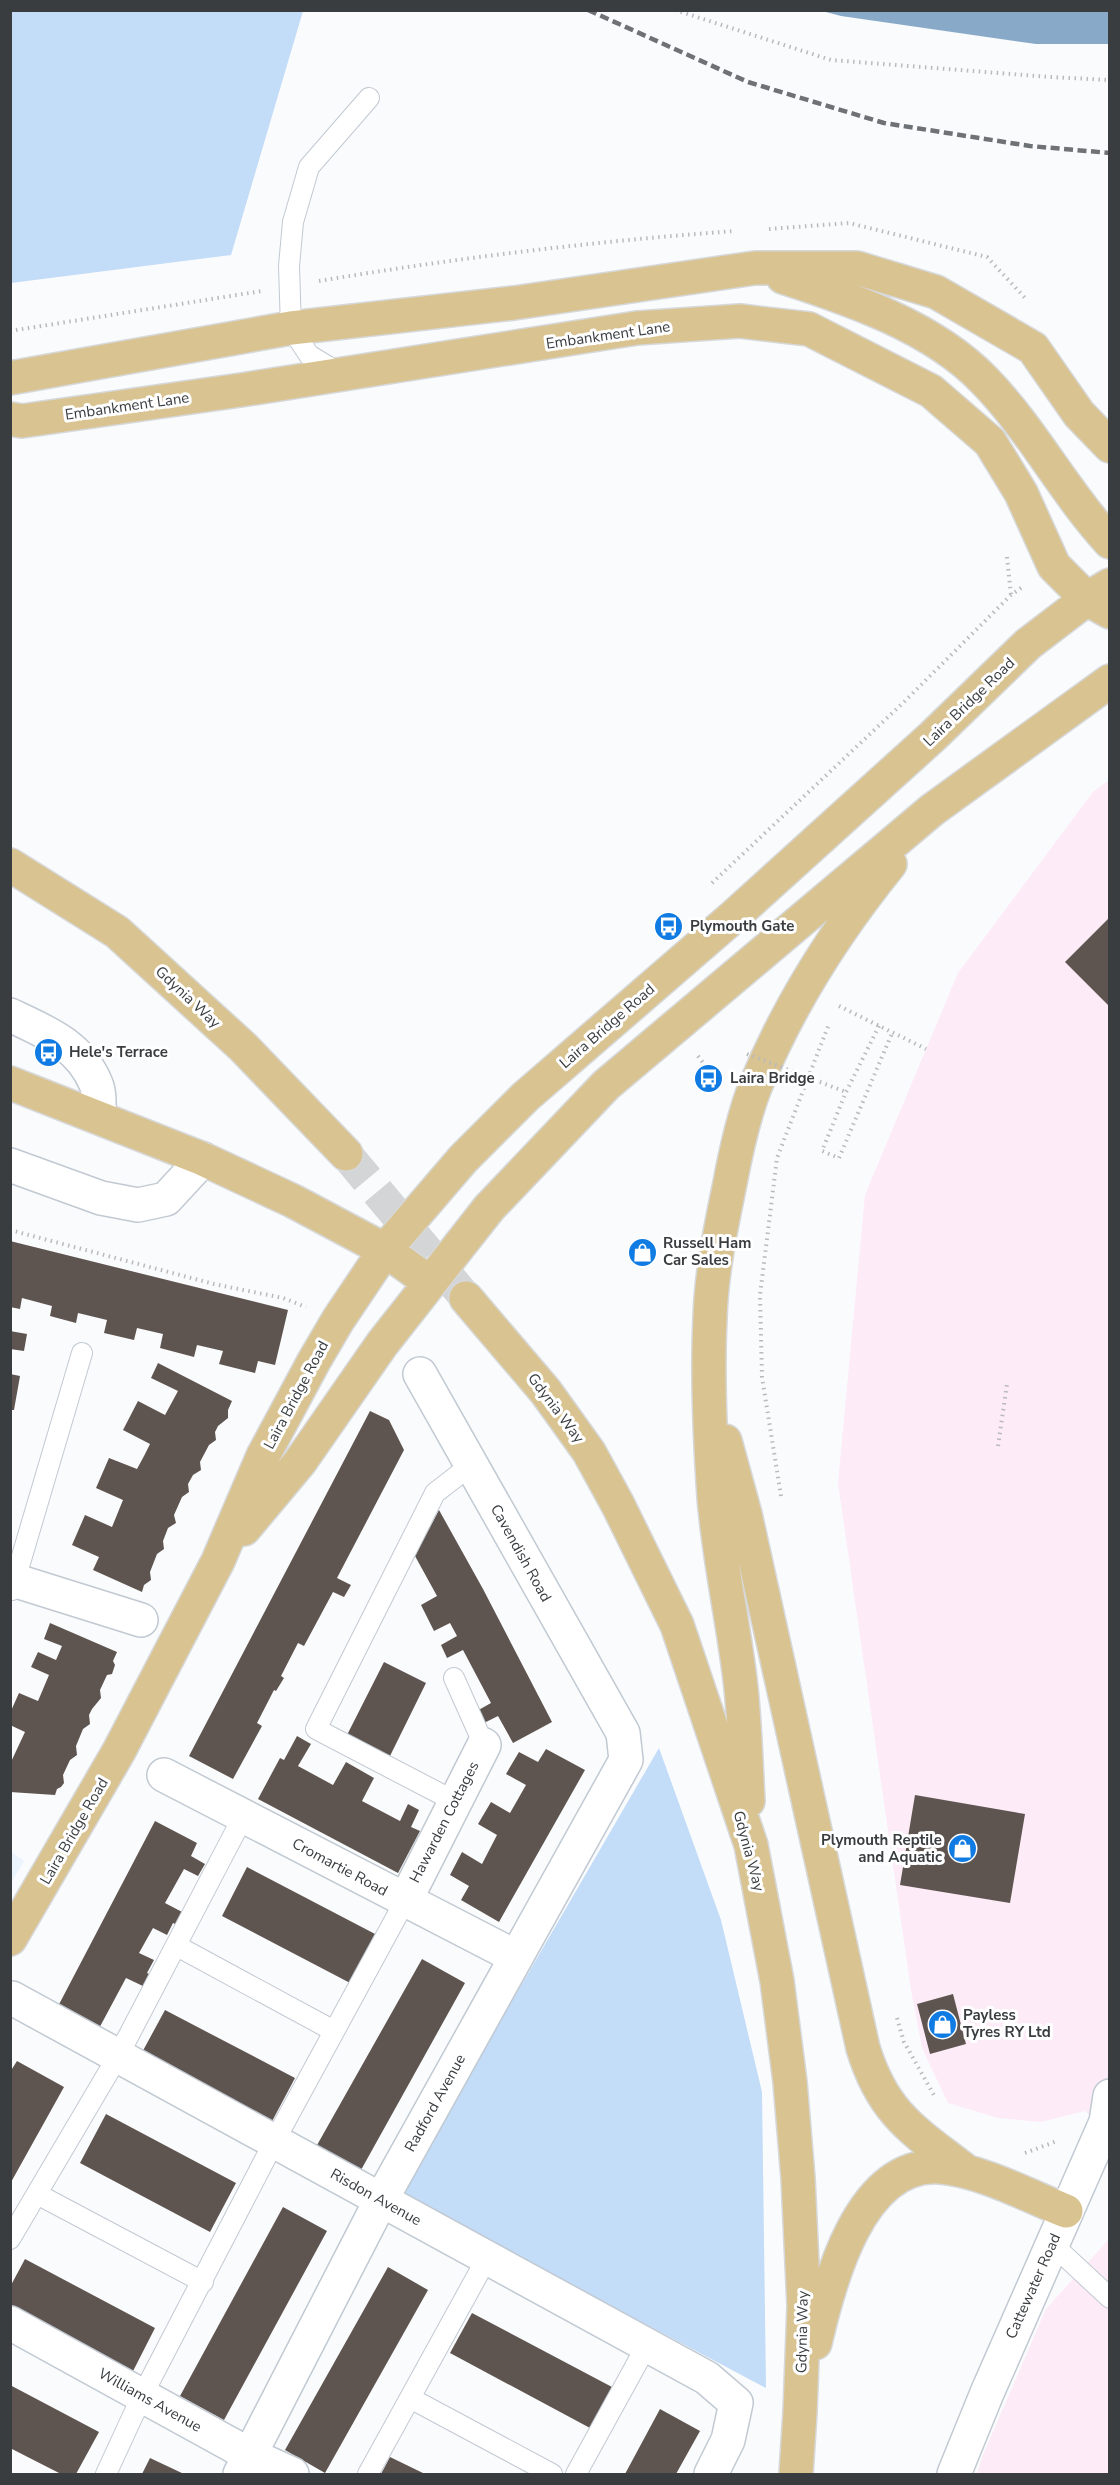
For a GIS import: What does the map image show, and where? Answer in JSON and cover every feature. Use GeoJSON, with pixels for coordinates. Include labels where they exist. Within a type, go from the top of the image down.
{"type":"FeatureCollection","features":[{"type":"Feature","properties":{"kind":"main road"},"geometry":{"type":"LineString","coordinates":[[755,268],[875,310],[945,348],[984,379],[1040,449],[1084,514],[1110,542]]}},
{"type":"Feature","properties":{"kind":"main road"},"geometry":{"type":"LineString","coordinates":[[10,378],[291,328],[514,303],[755,268],[857,268],[936,292],[1033,348],[1079,414],[1110,446]]}},
{"type":"Feature","properties":{"kind":"main road","name":"Embankment Lane"},"geometry":{"type":"LineString","coordinates":[[10,419],[22,421],[342,375],[637,328],[740,321],[809,329],[931,391],[990,442],[1021,493],[1054,566],[1102,599]]}},
{"type":"Feature","properties":{"kind":"main road","name":"Laira Bridge Road"},"geometry":{"type":"LineString","coordinates":[[10,1939],[119,1751],[218,1561],[263,1456],[338,1320],[385,1250],[463,1159],[525,1097],[742,909],[933,736],[1028,644],[1102,599]]}},
{"type":"Feature","properties":{"kind":"main road","name":"Laira Bridge Road"},"geometry":{"type":"LineString","coordinates":[[218,1561],[300,1462],[382,1344],[489,1208],[606,1085],[933,810],[1110,681]]}},
{"type":"Feature","properties":{"kind":"main road"},"geometry":{"type":"LineString","coordinates":[[751,1845],[741,1688],[720,1554],[714,1496],[709,1381],[710,1317],[722,1218],[737,1147],[754,1089],[781,1031],[812,972],[858,902],[933,810]]}},
{"type":"Feature","properties":{"kind":"main road","name":"Gdynia Way"},"geometry":{"type":"LineString","coordinates":[[10,865],[117,932],[243,1047],[346,1154]]}},
{"type":"Feature","properties":{"kind":"main road"},"geometry":{"type":"LineString","coordinates":[[10,1083],[202,1159],[293,1201],[385,1250],[429,1282]]}},
{"type":"Feature","properties":{"kind":"main road","name":"Gdynia Way"},"geometry":{"type":"LineString","coordinates":[[466,1298],[546,1392],[589,1452],[618,1505],[677,1625],[751,1845],[777,1981],[790,2082],[798,2178],[804,2306],[796,2475]]}},
{"type":"Feature","properties":{"kind":"main road"},"geometry":{"type":"LineString","coordinates":[[709,1381],[745,1514],[819,1853],[863,2048],[872,2077],[888,2104],[911,2128],[966,2171]]}},
{"type":"Feature","properties":{"kind":"main road"},"geometry":{"type":"LineString","coordinates":[[800,2412],[821,2319],[845,2247],[861,2215],[881,2188],[898,2175],[938,2167],[966,2171],[1066,2211]]}},
{"type":"Feature","properties":{"kind":"street"},"geometry":{"type":"LineString","coordinates":[[10,1015],[58,1037],[80,1059],[97,1086],[99,1117]]}},
{"type":"Feature","properties":{"kind":"street"},"geometry":{"type":"LineString","coordinates":[[10,1165],[101,1198],[138,1205],[166,1199],[202,1159]]}},
{"type":"Feature","properties":{"kind":"street","name":"Cavendish Road"},"geometry":{"type":"LineString","coordinates":[[420,1374],[623,1733]]}},
{"type":"Feature","properties":{"kind":"street"},"geometry":{"type":"LineString","coordinates":[[12,1584],[141,1620]]}},
{"type":"Feature","properties":{"kind":"street","name":"Radford Avenue"},"geometry":{"type":"LineString","coordinates":[[245,2465],[381,2200],[626,1760],[623,1733]]}},
{"type":"Feature","properties":{"kind":"street","name":"Hawarden Cottages"},"geometry":{"type":"LineString","coordinates":[[405,1900],[484,1744]]}},
{"type":"Feature","properties":{"kind":"street","name":"Cromartie Road"},"geometry":{"type":"LineString","coordinates":[[164,1775],[516,1957]]}},
{"type":"Feature","properties":{"kind":"street","name":"Risdon Avenue"},"geometry":{"type":"LineString","coordinates":[[12,1998],[707,2378],[736,2403],[728,2439],[711,2475]]}},
{"type":"Feature","properties":{"kind":"street","name":"Cattewater Road"},"geometry":{"type":"LineString","coordinates":[[954,2475],[1108,2113]]}},
{"type":"Feature","properties":{"kind":"street","name":"Williams Avenue"},"geometry":{"type":"LineString","coordinates":[[10,2323],[142,2396],[245,2465],[292,2475]]}},
{"type":"Feature","properties":{"kind":"lane"},"geometry":{"type":"LineString","coordinates":[[342,375],[309,356],[291,328],[289,266],[293,222],[309,167],[369,98]]}},
{"type":"Feature","properties":{"kind":"lane"},"geometry":{"type":"LineString","coordinates":[[12,1584],[82,1353]]}},
{"type":"Feature","properties":{"kind":"lane"},"geometry":{"type":"LineString","coordinates":[[454,1801],[316,1729],[435,1493],[471,1465]]}},
{"type":"Feature","properties":{"kind":"lane"},"geometry":{"type":"LineString","coordinates":[[454,1678],[484,1744]]}},
{"type":"Feature","properties":{"kind":"lane"},"geometry":{"type":"LineString","coordinates":[[10,2240],[118,2056],[243,1816]]}},
{"type":"Feature","properties":{"kind":"lane"},"geometry":{"type":"LineString","coordinates":[[106,2475],[142,2396],[274,2142],[405,1900]]}},
{"type":"Feature","properties":{"kind":"lane"},"geometry":{"type":"LineString","coordinates":[[177,1946],[334,2031]]}},
{"type":"Feature","properties":{"kind":"lane"},"geometry":{"type":"LineString","coordinates":[[37,2194],[203,2282]]}},
{"type":"Feature","properties":{"kind":"lane"},"geometry":{"type":"LineString","coordinates":[[1052,2244],[1110,2298]]}},
{"type":"Feature","properties":{"kind":"lane"},"geometry":{"type":"LineString","coordinates":[[368,2475],[487,2258]]}},
{"type":"Feature","properties":{"kind":"lane"},"geometry":{"type":"LineString","coordinates":[[576,2475],[647,2345]]}},
{"type":"Feature","properties":{"kind":"lane"},"geometry":{"type":"LineString","coordinates":[[410,2398],[552,2475]]}},
{"type":"Feature","properties":{"kind":"path"},"geometry":{"type":"LineString","coordinates":[[675,10],[831,60],[1110,80]]}},
{"type":"Feature","properties":{"kind":"path"},"geometry":{"type":"LineString","coordinates":[[707,887],[905,701],[1011,595]]}},
{"type":"Feature","properties":{"kind":"path"},"geometry":{"type":"LineString","coordinates":[[834,1013],[845,996]]}},
{"type":"Feature","properties":{"kind":"path"},"geometry":{"type":"LineString","coordinates":[[839,1006],[926,1049]]}},
{"type":"Feature","properties":{"kind":"path"},"geometry":{"type":"LineString","coordinates":[[782,1504],[762,1377],[760,1295],[777,1158],[830,1020]]}},
{"type":"Feature","properties":{"kind":"path"},"geometry":{"type":"LineString","coordinates":[[879,1026],[846,1092],[822,1151],[839,1158],[893,1031]]}},
{"type":"Feature","properties":{"kind":"path"},"geometry":{"type":"LineString","coordinates":[[747,1054],[846,1092]]}},
{"type":"Feature","properties":{"kind":"path"},"geometry":{"type":"LineString","coordinates":[[10,1230],[213,1284],[283,1298],[338,1320]]}},
{"type":"Feature","properties":{"kind":"path"},"geometry":{"type":"LineString","coordinates":[[998,1446],[1007,1384]]}},
{"type":"Feature","properties":{"kind":"path"},"geometry":{"type":"LineString","coordinates":[[894,2008],[904,2042],[936,2099]]}},
{"type":"Feature","properties":{"kind":"path"},"geometry":{"type":"LineString","coordinates":[[1015,2149],[1024,2153],[1108,2113]]}},
{"type":"Feature","properties":{"kind":"shaded area"},"geometry":{"type":"Polygon","coordinates":[[[10,11],[303,11],[231,255],[11,283],[10,11]]]}},
{"type":"Feature","properties":{"kind":"shaded area"},"geometry":{"type":"Polygon","coordinates":[[[822,11],[1109,11],[1109,44],[1036,44],[841,16],[822,11]]]}},
{"type":"Feature","properties":{"kind":"shaded area"},"geometry":{"type":"Polygon","coordinates":[[[1109,780],[1109,2133],[1085,2111],[1041,2122],[998,2118],[948,2103],[922,2048],[911,1990],[838,1483],[865,1195],[958,973],[1093,792],[1109,780]]]}},
{"type":"Feature","properties":{"kind":"shaded area"},"geometry":{"type":"Polygon","coordinates":[[[659,1748],[721,1920],[762,2092],[766,2388],[400,2194],[659,1748]]]}},
{"type":"Feature","properties":{"kind":"shaded area"},"geometry":{"type":"Polygon","coordinates":[[[11,1852],[24,1861],[11,1883],[11,1852]]]}},
{"type":"Feature","properties":{"kind":"shaded area"},"geometry":{"type":"Polygon","coordinates":[[[1109,2239],[1109,2474],[977,2474],[1046,2309],[1109,2239]]]}},
{"type":"Feature","properties":{"kind":"building"},"geometry":{"type":"Polygon","coordinates":[[[1110,917],[1110,1007],[1065,962],[1110,917]]]}},
{"type":"Feature","properties":{"kind":"building"},"geometry":{"type":"Polygon","coordinates":[[[10,1241],[288,1310],[275,1365],[258,1361],[255,1373],[219,1364],[223,1351],[197,1345],[194,1357],[160,1348],[163,1334],[137,1328],[134,1340],[104,1333],[107,1320],[78,1313],[76,1323],[50,1316],[52,1306],[22,1298],[20,1309],[10,1307],[10,1241]]]}},
{"type":"Feature","properties":{"kind":"building"},"geometry":{"type":"Polygon","coordinates":[[[10,1331],[27,1334],[24,1351],[10,1349],[10,1331]]]}},
{"type":"Feature","properties":{"kind":"building"},"geometry":{"type":"Polygon","coordinates":[[[158,1363],[232,1401],[228,1410],[228,1418],[218,1426],[215,1432],[216,1440],[209,1445],[200,1462],[201,1470],[193,1475],[188,1484],[189,1492],[182,1497],[174,1515],[176,1523],[168,1528],[163,1541],[164,1549],[157,1554],[150,1572],[151,1580],[144,1585],[142,1592],[93,1570],[99,1557],[72,1545],[85,1515],[112,1527],[123,1500],[96,1488],[109,1458],[137,1469],[150,1444],[123,1430],[138,1401],[165,1415],[178,1391],[151,1378],[158,1363]]]}},
{"type":"Feature","properties":{"kind":"building"},"geometry":{"type":"Polygon","coordinates":[[[10,1374],[20,1376],[14,1410],[10,1410],[10,1374]]]}},
{"type":"Feature","properties":{"kind":"building"},"geometry":{"type":"Polygon","coordinates":[[[370,1411],[389,1420],[404,1450],[337,1578],[351,1585],[344,1597],[333,1592],[304,1646],[298,1643],[281,1676],[284,1678],[276,1691],[274,1690],[257,1723],[262,1726],[233,1779],[189,1756],[370,1411]]]}},
{"type":"Feature","properties":{"kind":"building"},"geometry":{"type":"Polygon","coordinates":[[[439,1510],[552,1722],[513,1743],[498,1716],[482,1724],[475,1712],[491,1703],[463,1650],[447,1658],[441,1645],[457,1636],[450,1623],[434,1631],[421,1605],[437,1596],[415,1556],[439,1510]]]}},
{"type":"Feature","properties":{"kind":"building"},"geometry":{"type":"Polygon","coordinates":[[[50,1623],[117,1652],[113,1661],[115,1665],[112,1674],[107,1675],[100,1690],[101,1698],[89,1715],[90,1724],[83,1729],[76,1746],[77,1755],[70,1760],[63,1775],[64,1783],[57,1789],[55,1795],[10,1792],[10,1764],[25,1732],[10,1725],[10,1713],[19,1693],[38,1701],[49,1675],[31,1667],[38,1652],[56,1660],[62,1646],[44,1639],[50,1623]]]}},
{"type":"Feature","properties":{"kind":"building"},"geometry":{"type":"Polygon","coordinates":[[[384,1662],[426,1683],[390,1756],[347,1735],[384,1662]]]}},
{"type":"Feature","properties":{"kind":"building"},"geometry":{"type":"Polygon","coordinates":[[[297,1736],[311,1744],[298,1766],[333,1785],[346,1762],[374,1778],[362,1801],[400,1821],[408,1804],[419,1810],[411,1827],[420,1831],[398,1873],[258,1799],[280,1758],[284,1760],[297,1736]]]}},
{"type":"Feature","properties":{"kind":"building"},"geometry":{"type":"Polygon","coordinates":[[[546,1749],[585,1770],[499,1922],[461,1900],[469,1886],[450,1875],[462,1852],[482,1864],[497,1835],[478,1824],[491,1802],[510,1813],[526,1785],[506,1774],[519,1752],[538,1762],[546,1749]]]}},
{"type":"Feature","properties":{"kind":"building","name":"Plymouth Reptile and Aquatic"},"geometry":{"type":"Polygon","coordinates":[[[915,1795],[1025,1814],[1010,1903],[900,1885],[915,1795]]]}},
{"type":"Feature","properties":{"kind":"building"},"geometry":{"type":"Polygon","coordinates":[[[155,1821],[197,1843],[191,1856],[205,1864],[198,1876],[184,1869],[165,1903],[184,1913],[177,1925],[173,1923],[167,1935],[153,1928],[139,1953],[154,1960],[147,1973],[151,1975],[145,1987],[126,1978],[96,2034],[55,2012],[155,1821]]]}},
{"type":"Feature","properties":{"kind":"building"},"geometry":{"type":"Polygon","coordinates":[[[247,1867],[377,1935],[352,1984],[222,1916],[247,1867]]]}},
{"type":"Feature","properties":{"kind":"building"},"geometry":{"type":"Polygon","coordinates":[[[422,1959],[465,1983],[356,2179],[312,2154],[422,1959]]]}},
{"type":"Feature","properties":{"kind":"building","name":"Payless Tyres RY Ltd"},"geometry":{"type":"Polygon","coordinates":[[[953,1994],[966,2044],[930,2054],[917,2004],[953,1994]]]}},
{"type":"Feature","properties":{"kind":"building"},"geometry":{"type":"Polygon","coordinates":[[[165,2010],[295,2078],[269,2127],[139,2058],[165,2010]]]}},
{"type":"Feature","properties":{"kind":"building"},"geometry":{"type":"Polygon","coordinates":[[[17,2061],[64,2087],[10,2184],[10,2072],[17,2061]]]}},
{"type":"Feature","properties":{"kind":"building"},"geometry":{"type":"Polygon","coordinates":[[[106,2114],[236,2183],[210,2232],[80,2163],[106,2114]]]}},
{"type":"Feature","properties":{"kind":"building"},"geometry":{"type":"Polygon","coordinates":[[[283,2207],[327,2231],[224,2420],[180,2396],[283,2207]]]}},
{"type":"Feature","properties":{"kind":"building"},"geometry":{"type":"Polygon","coordinates":[[[25,2259],[155,2328],[130,2377],[10,2314],[10,2287],[25,2259]]]}},
{"type":"Feature","properties":{"kind":"building"},"geometry":{"type":"Polygon","coordinates":[[[388,2267],[428,2290],[325,2473],[285,2450],[388,2267]]]}},
{"type":"Feature","properties":{"kind":"building"},"geometry":{"type":"Polygon","coordinates":[[[472,2313],[612,2387],[590,2428],[450,2353],[472,2313]]]}},
{"type":"Feature","properties":{"kind":"building"},"geometry":{"type":"Polygon","coordinates":[[[10,2385],[99,2432],[76,2474],[61,2474],[10,2448],[10,2385]]]}},
{"type":"Feature","properties":{"kind":"building"},"geometry":{"type":"Polygon","coordinates":[[[660,2409],[700,2431],[676,2474],[625,2474],[660,2409]]]}},
{"type":"Feature","properties":{"kind":"building"},"geometry":{"type":"Polygon","coordinates":[[[390,2457],[425,2474],[381,2474],[390,2457]]]}},
{"type":"Feature","properties":{"kind":"building"},"geometry":{"type":"Polygon","coordinates":[[[150,2458],[184,2474],[142,2474],[150,2458]]]}},
{"type":"Feature","properties":{"kind":"tunnel"},"geometry":{"type":"LineString","coordinates":[[346,1154],[466,1298]]}},
{"type":"Feature","properties":{"kind":"railway"},"geometry":{"type":"LineString","coordinates":[[588,10],[748,82],[884,123],[1030,146],[1110,153]]}},
{"type":"Feature","properties":{"kind":"place","name":"Plymouth Gate"},"geometry":{"type":"Point","coordinates":[669,926]}},
{"type":"Feature","properties":{"kind":"place","name":"Hele's Terrace"},"geometry":{"type":"Point","coordinates":[48,1052]}},
{"type":"Feature","properties":{"kind":"place","name":"Laira Bridge"},"geometry":{"type":"Point","coordinates":[709,1078]}},
{"type":"Feature","properties":{"kind":"place","name":"Russell Ham Car Sales"},"geometry":{"type":"Point","coordinates":[642,1252]}},
{"type":"Feature","properties":{"kind":"place","name":"Plymouth Reptile and Aquatic"},"geometry":{"type":"Point","coordinates":[963,1849]}},
{"type":"Feature","properties":{"kind":"place","name":"Payless Tyres RY Ltd"},"geometry":{"type":"Point","coordinates":[942,2024]}}]}
